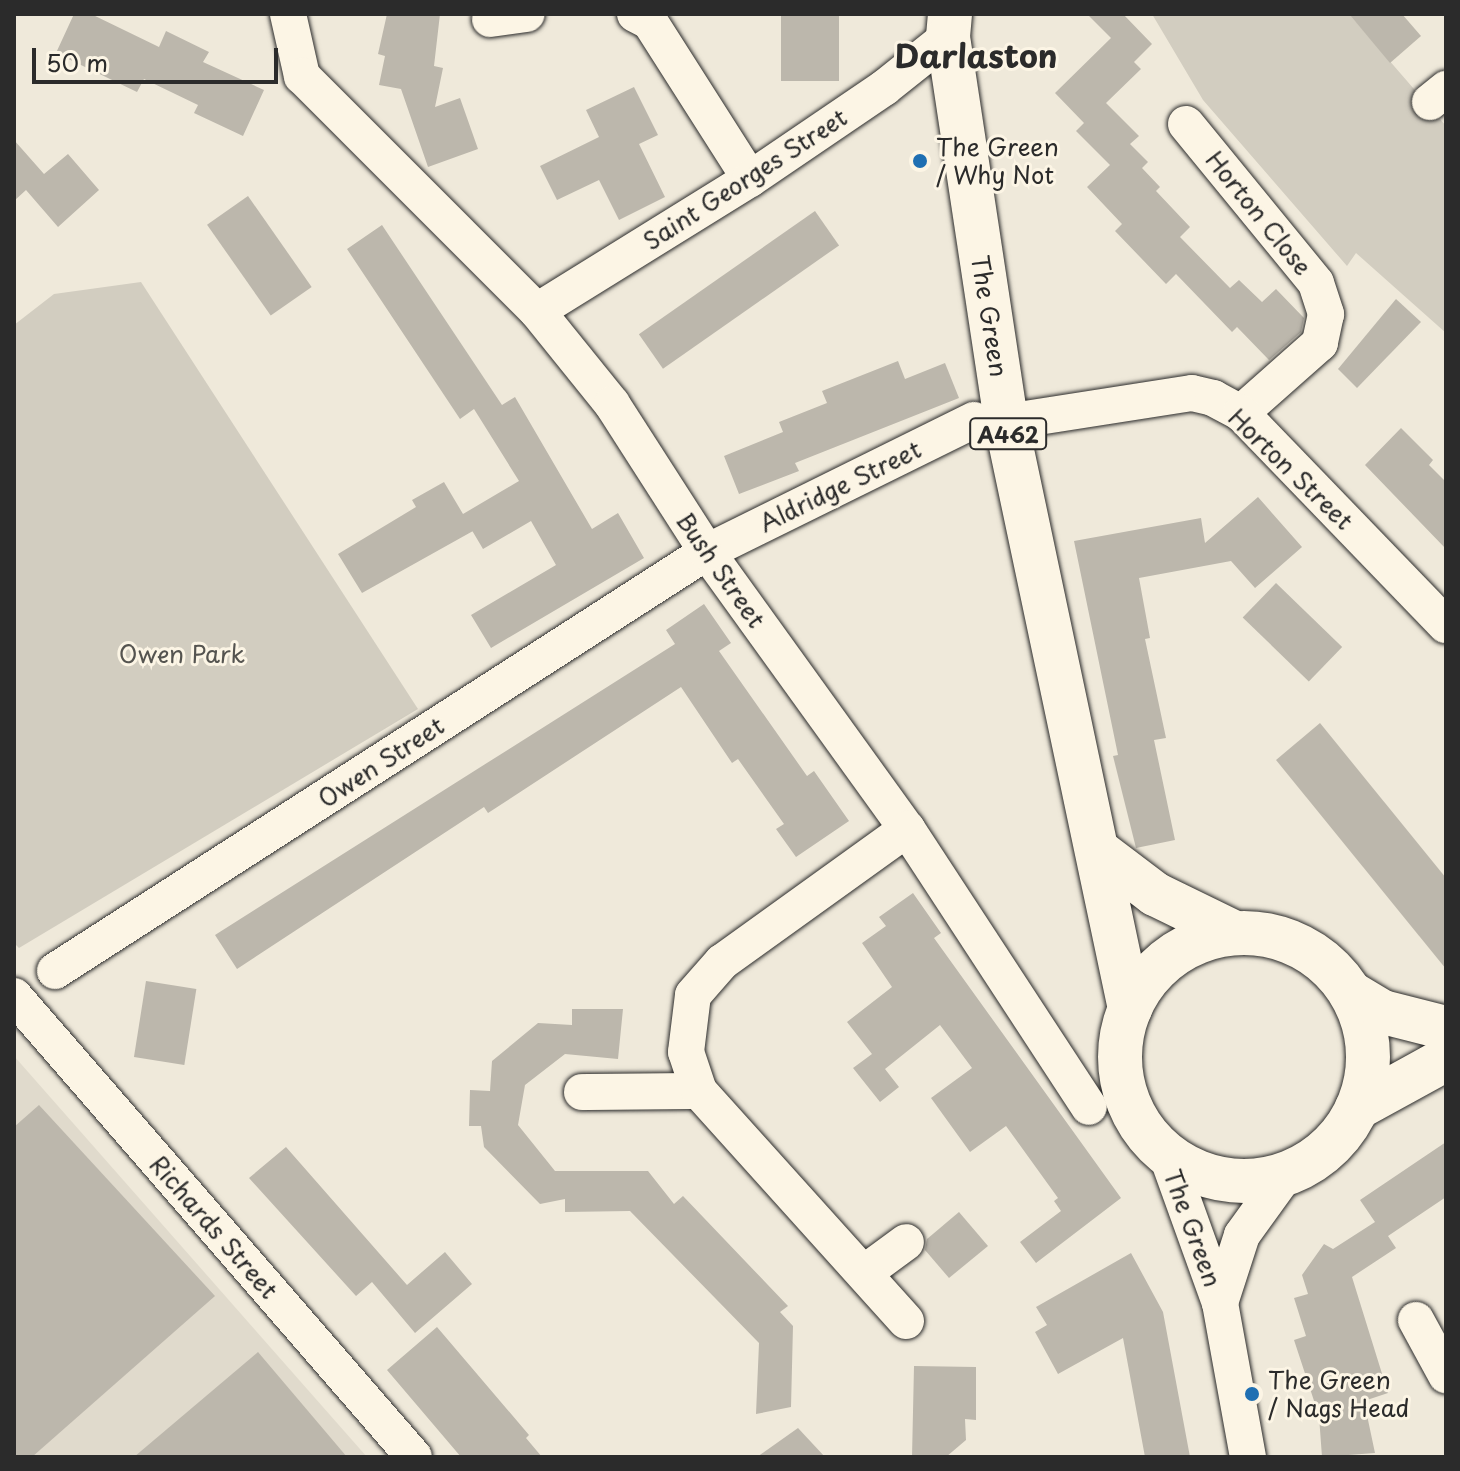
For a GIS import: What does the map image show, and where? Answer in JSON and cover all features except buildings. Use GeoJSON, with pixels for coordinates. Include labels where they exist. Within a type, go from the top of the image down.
{"type":"FeatureCollection","features":[{"type":"Feature","properties":{"kind":"main road","name":"The Green"},"geometry":{"type":"LineString","coordinates":[[949,26],[990,421],[1097,850]]}},
{"type":"Feature","properties":{"kind":"main road"},"geometry":{"type":"LineString","coordinates":[[1097,850],[1155,894],[1235,933],[1294,943],[1326,964],[1351,993],[1383,1012],[1446,1028]]}},
{"type":"Feature","properties":{"kind":"main road","name":"A462"},"geometry":{"type":"LineString","coordinates":[[1097,850],[1130,1009]]}},
{"type":"Feature","properties":{"kind":"main road"},"geometry":{"type":"LineString","coordinates":[[1235,933],[1212,938],[1172,957],[1153,973],[1130,1009],[1122,1040],[1122,1080],[1139,1122],[1166,1153],[1211,1177],[1245,1181],[1286,1174],[1321,1155],[1357,1108],[1446,1059]]}},
{"type":"Feature","properties":{"kind":"main road"},"geometry":{"type":"LineString","coordinates":[[1351,993],[1368,1045],[1357,1108]]}},
{"type":"Feature","properties":{"kind":"street","name":"Bush Street"},"geometry":{"type":"LineString","coordinates":[[288,14],[302,76],[537,311],[612,404],[707,552],[907,829],[1089,1107]]}},
{"type":"Feature","properties":{"kind":"street"},"geometry":{"type":"LineString","coordinates":[[490,19],[527,14]]}},
{"type":"Feature","properties":{"kind":"street"},"geometry":{"type":"LineString","coordinates":[[635,14],[650,22],[750,179]]}},
{"type":"Feature","properties":{"kind":"street","name":"Saint Georges Street"},"geometry":{"type":"LineString","coordinates":[[537,311],[750,179],[884,88],[949,26]]}},
{"type":"Feature","properties":{"kind":"street","name":"Horton Close"},"geometry":{"type":"LineString","coordinates":[[1186,124],[1316,283],[1326,314],[1320,343],[1241,413]]}},
{"type":"Feature","properties":{"kind":"street","name":"Horton Street"},"geometry":{"type":"LineString","coordinates":[[990,421],[1192,393],[1241,413],[1446,625]]}},
{"type":"Feature","properties":{"kind":"street","name":"Aldridge Street"},"geometry":{"type":"LineString","coordinates":[[707,552],[990,421]]}},
{"type":"Feature","properties":{"kind":"street","name":"Owen Street"},"geometry":{"type":"LineString","coordinates":[[55,971],[707,552]]}},
{"type":"Feature","properties":{"kind":"street"},"geometry":{"type":"LineString","coordinates":[[906,1321],[699,1091],[686,1052],[693,995],[722,962],[907,829]]}},
{"type":"Feature","properties":{"kind":"street","name":"Richards Street"},"geometry":{"type":"LineString","coordinates":[[21,1017],[414,1457]]}},
{"type":"Feature","properties":{"kind":"street"},"geometry":{"type":"LineString","coordinates":[[582,1092],[699,1091]]}},
{"type":"Feature","properties":{"kind":"street","name":"The Green"},"geometry":{"type":"LineString","coordinates":[[1166,1153],[1220,1303],[1248,1457]]}},
{"type":"Feature","properties":{"kind":"street","name":"The Green"},"geometry":{"type":"LineString","coordinates":[[1220,1303],[1242,1235],[1286,1174]]}},
{"type":"Feature","properties":{"kind":"street"},"geometry":{"type":"LineString","coordinates":[[864,1273],[906,1242]]}},
{"type":"Feature","properties":{"kind":"street"},"geometry":{"type":"LineString","coordinates":[[1416,1320],[1446,1375]]}},
{"type":"Feature","properties":{"kind":"shaded area"},"geometry":{"type":"Polygon","coordinates":[[[14,1056],[367,1457],[14,1457],[14,1056]]]}},
{"type":"Feature","properties":{"kind":"green space"},"geometry":{"type":"Polygon","coordinates":[[[1152,14],[1349,14],[1446,126],[1446,333],[1356,253],[1347,266],[1203,100],[1152,14]]]}},
{"type":"Feature","properties":{"kind":"green space","name":"Owen Park"},"geometry":{"type":"Polygon","coordinates":[[[141,282],[418,709],[19,948],[14,943],[14,325],[54,294],[141,282]]]}},
{"type":"Feature","properties":{"kind":"place","name":"The Green / Why Not"},"geometry":{"type":"Point","coordinates":[920,161]}},
{"type":"Feature","properties":{"kind":"place","name":"The Green / Nags Head"},"geometry":{"type":"Point","coordinates":[1252,1394]}},
{"type":"Feature","properties":{"kind":"district","name":"Darlaston"},"geometry":{"type":"Point","coordinates":[976,55]}}]}
